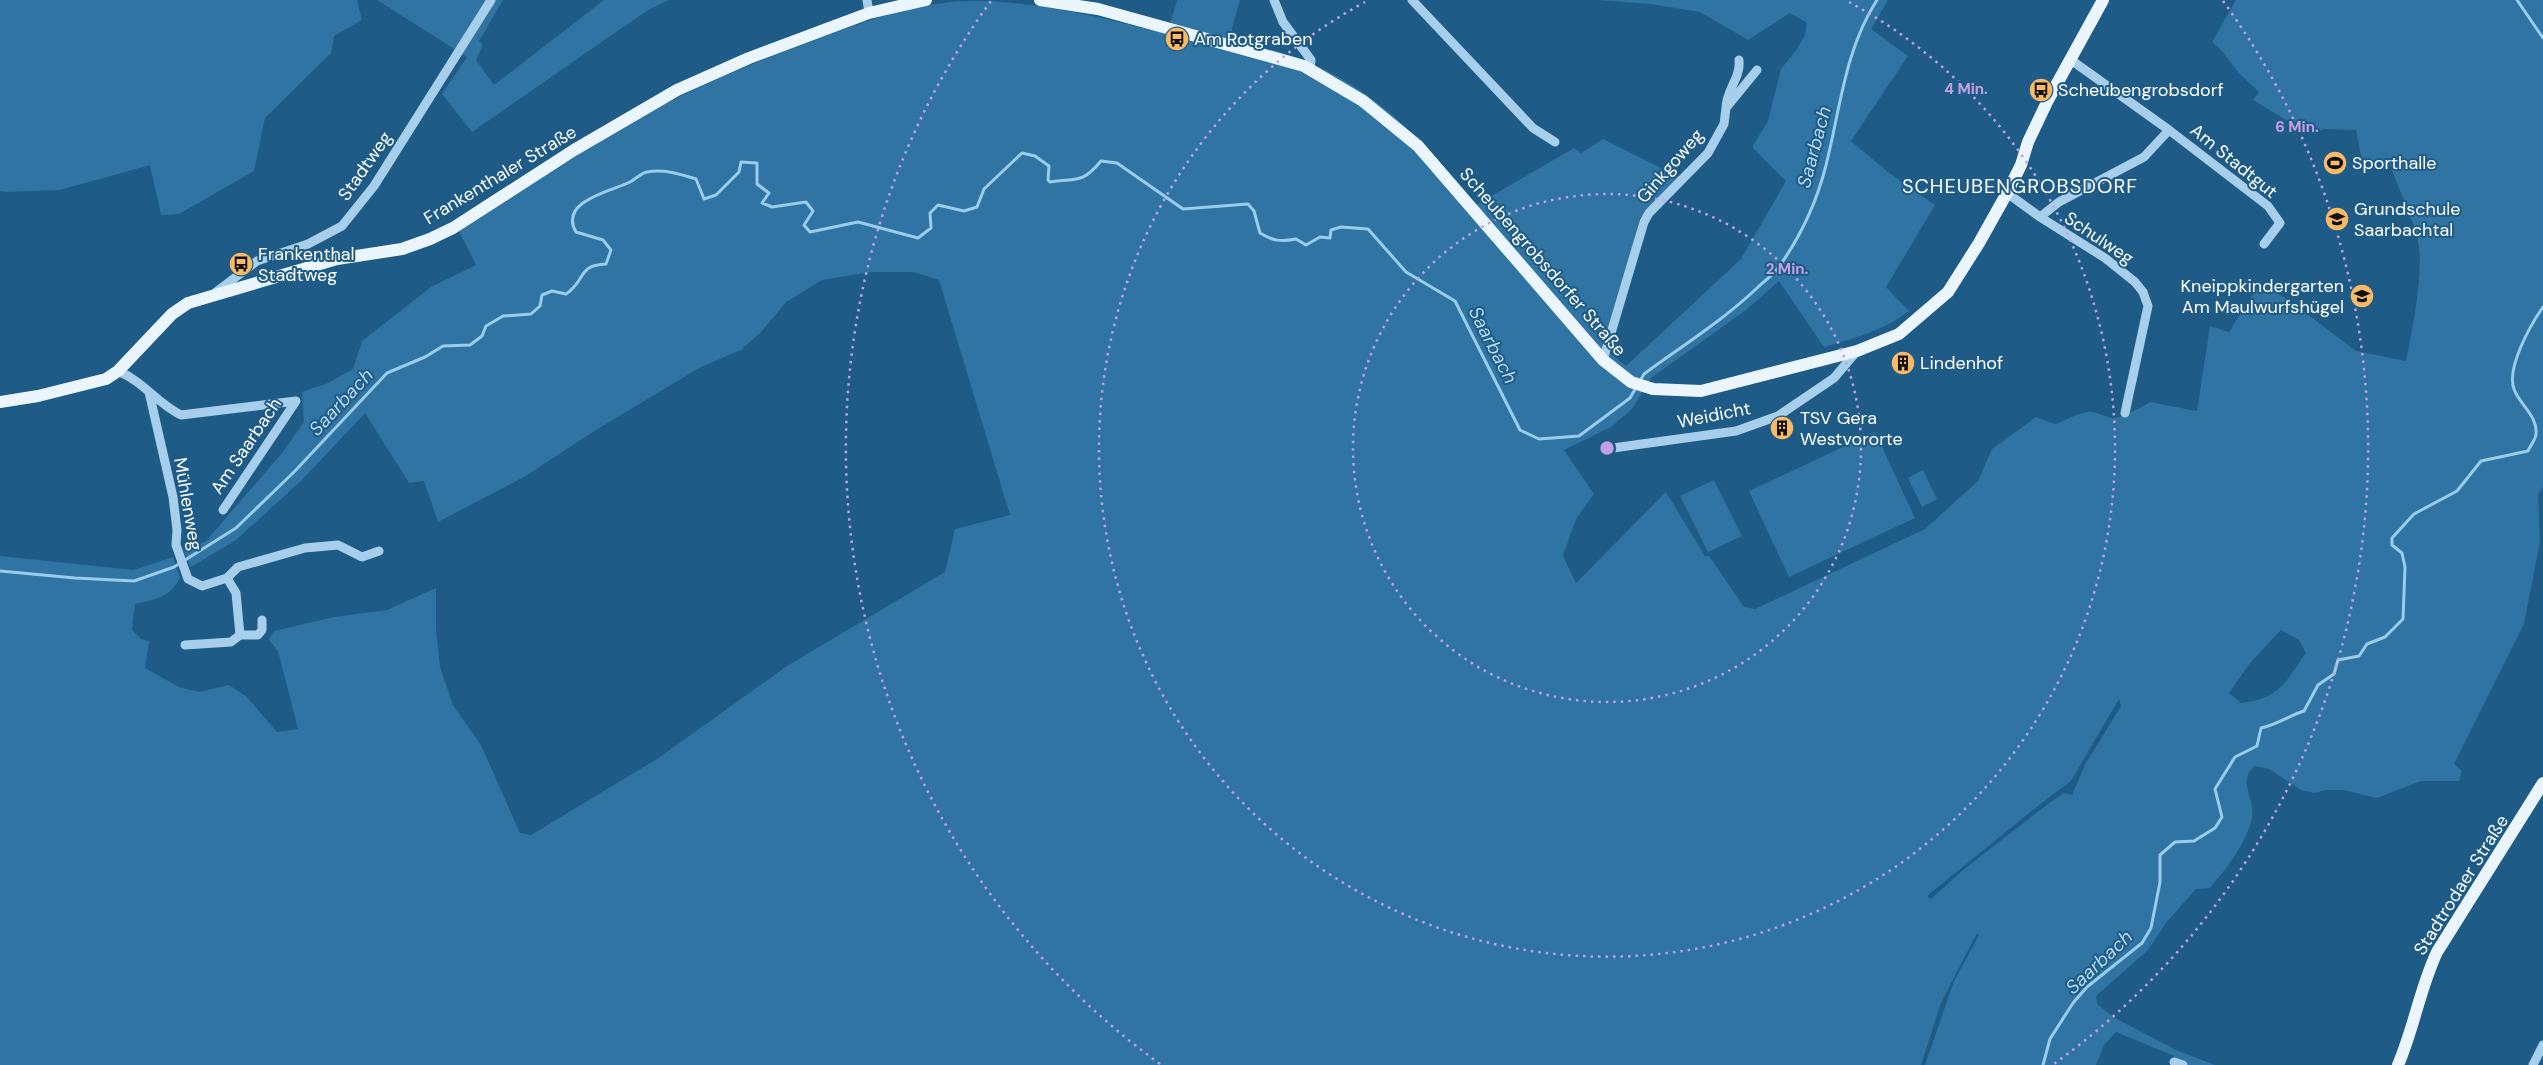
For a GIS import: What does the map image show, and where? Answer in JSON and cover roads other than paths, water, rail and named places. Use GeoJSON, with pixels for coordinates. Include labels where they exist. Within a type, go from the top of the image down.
{"type":"FeatureCollection","features":[{"type":"Feature","properties":{"kind":"main road"},"geometry":{"type":"LineString","coordinates":[[868,6],[926,0]]}},
{"type":"Feature","properties":{"kind":"main road","name":"Scheubengrobsdorfer Straße"},"geometry":{"type":"LineString","coordinates":[[1040,0],[1098,9],[1232,45],[1310,69],[1363,101],[1418,146],[1603,360],[1631,382],[1654,389],[1701,391],[1857,351],[1898,334],[1948,292],[2007,194],[2021,165],[2028,142],[2103,0]]}},
{"type":"Feature","properties":{"kind":"main road","name":"Frankenthaler Straße"},"geometry":{"type":"LineString","coordinates":[[0,402],[38,396],[106,379],[118,371],[172,314],[188,303],[213,294],[336,259],[402,249],[430,239],[453,228],[574,150],[677,90],[868,6]]}},
{"type":"Feature","properties":{"kind":"main road","name":"Stadtrodaer Straße"},"geometry":{"type":"LineString","coordinates":[[2398,1065],[2418,1012],[2429,969],[2437,952],[2543,783]]}},
{"type":"Feature","properties":{"kind":"street","name":"Stadtweg"},"geometry":{"type":"LineString","coordinates":[[213,294],[257,262],[308,244],[342,226],[374,186],[491,0]]}},
{"type":"Feature","properties":{"kind":"street"},"geometry":{"type":"LineString","coordinates":[[1274,0],[1283,22],[1311,60],[1310,69]]}},
{"type":"Feature","properties":{"kind":"street"},"geometry":{"type":"LineString","coordinates":[[1412,0],[1533,128],[1555,142]]}},
{"type":"Feature","properties":{"kind":"street","name":"Ginkgoweg"},"geometry":{"type":"LineString","coordinates":[[1603,360],[1644,222],[1649,214],[1708,153],[1724,124],[1726,101],[1740,68],[1739,60]]}},
{"type":"Feature","properties":{"kind":"street","name":"Am Stadtgut"},"geometry":{"type":"LineString","coordinates":[[2071,60],[2169,130],[2268,206],[2280,223],[2264,244]]}},
{"type":"Feature","properties":{"kind":"street","name":"Ginkgoweg"},"geometry":{"type":"LineString","coordinates":[[1726,108],[1757,70]]}},
{"type":"Feature","properties":{"kind":"street","name":"Am Stadtgut"},"geometry":{"type":"LineString","coordinates":[[2040,217],[2058,202],[2144,157],[2169,130]]}},
{"type":"Feature","properties":{"kind":"street","name":"Schulweg"},"geometry":{"type":"LineString","coordinates":[[2007,194],[2105,258],[2143,292],[2148,306],[2125,413]]}},
{"type":"Feature","properties":{"kind":"street","name":"Weidicht"},"geometry":{"type":"LineString","coordinates":[[1613,448],[1736,431],[1771,419],[1834,378],[1857,351]]}},
{"type":"Feature","properties":{"kind":"street"},"geometry":{"type":"LineString","coordinates":[[118,371],[140,382],[149,392]]}},
{"type":"Feature","properties":{"kind":"street","name":"Am Saarbach"},"geometry":{"type":"LineString","coordinates":[[149,392],[181,415],[296,401],[223,510]]}},
{"type":"Feature","properties":{"kind":"street","name":"Mühlenweg"},"geometry":{"type":"LineString","coordinates":[[149,392],[173,497],[177,530],[176,544],[188,579],[202,586],[227,578],[238,567],[305,548],[338,545],[362,557],[379,551]]}},
{"type":"Feature","properties":{"kind":"street"},"geometry":{"type":"LineString","coordinates":[[227,578],[236,592],[240,635]]}},
{"type":"Feature","properties":{"kind":"street"},"geometry":{"type":"LineString","coordinates":[[185,645],[231,642],[240,635],[260,634],[262,620]]}},
{"type":"Feature","properties":{"kind":"street"},"geometry":{"type":"LineString","coordinates":[[2533,1065],[2543,1044]]}},
{"type":"Feature","properties":{"kind":"waterway","name":"Saarbach"},"geometry":{"type":"LineString","coordinates":[[1640,381],[1644,374],[1716,323],[1743,301],[1773,274],[1786,257],[1800,233],[1817,195],[1825,169],[1850,61],[1857,40],[1877,0]]}},
{"type":"Feature","properties":{"kind":"waterway","name":"Saarbach"},"geometry":{"type":"LineString","coordinates":[[2517,0],[2543,38]]}},
{"type":"Feature","properties":{"kind":"waterway","name":"Saarbach"},"geometry":{"type":"LineString","coordinates":[[0,571],[134,581],[174,567],[236,528],[294,472],[387,373],[425,357],[443,346],[470,345],[482,336],[486,326],[503,316],[531,314],[540,306],[542,295],[552,291],[566,294],[577,284],[590,267],[606,264],[611,250],[603,240],[576,232],[572,221],[574,212],[580,205],[590,199],[653,171],[672,172],[696,179],[704,199],[716,195],[739,172],[741,162],[757,163],[757,184],[769,193],[762,203],[772,207],[806,202],[813,211],[804,225],[810,232],[858,222],[918,238],[931,228],[930,213],[938,205],[964,211],[977,207],[984,189],[1022,153],[1035,156],[1049,166],[1048,180],[1050,182],[1084,177],[1101,161],[1117,163],[1183,209],[1248,204],[1254,211],[1260,233],[1269,238],[1281,241],[1296,239],[1306,245],[1320,237],[1330,238],[1331,230],[1341,227],[1368,229],[1406,272],[1455,301],[1520,430],[1539,439],[1579,436],[1630,398],[1637,386]]}},
{"type":"Feature","properties":{"kind":"waterway","name":"Saarbach"},"geometry":{"type":"LineString","coordinates":[[2043,1065],[2050,1039],[2073,1003],[2087,987],[2142,943],[2151,928],[2160,882],[2160,855],[2175,842],[2194,841],[2215,828],[2222,817],[2215,789],[2235,757],[2257,746],[2261,728],[2304,711],[2318,685],[2334,674],[2338,660],[2359,656],[2367,644],[2385,637],[2403,619],[2405,567],[2402,553],[2392,545],[2392,538],[2414,514],[2457,491],[2481,461],[2528,451],[2536,436],[2536,428],[2531,416],[2516,395],[2512,380],[2513,370],[2526,335],[2543,307]]}},
{"type":"Feature","properties":{"kind":"place","name":"Am Rotgraben"},"geometry":{"type":"Point","coordinates":[1177,39]}},
{"type":"Feature","properties":{"kind":"place","name":"Scheubengrobsdorf"},"geometry":{"type":"Point","coordinates":[2041,90]}},
{"type":"Feature","properties":{"kind":"place","name":"Sporthalle"},"geometry":{"type":"Point","coordinates":[2335,163]}},
{"type":"Feature","properties":{"kind":"place","name":"Grundschule Saarbachtal"},"geometry":{"type":"Point","coordinates":[2337,219]}},
{"type":"Feature","properties":{"kind":"place","name":"Frankenthal Stadtweg"},"geometry":{"type":"Point","coordinates":[241,264]}},
{"type":"Feature","properties":{"kind":"place","name":"Kneippkindergarten Am Maulwurfshügel"},"geometry":{"type":"Point","coordinates":[2362,296]}},
{"type":"Feature","properties":{"kind":"place","name":"Lindenhof"},"geometry":{"type":"Point","coordinates":[1903,363]}},
{"type":"Feature","properties":{"kind":"place","name":"TSV Gera Westvororte"},"geometry":{"type":"Point","coordinates":[1782,428]}},
{"type":"Feature","properties":{"kind":"district","name":"SCHEUBENGROBSDORF"},"geometry":{"type":"Point","coordinates":[2020,186]}}]}
